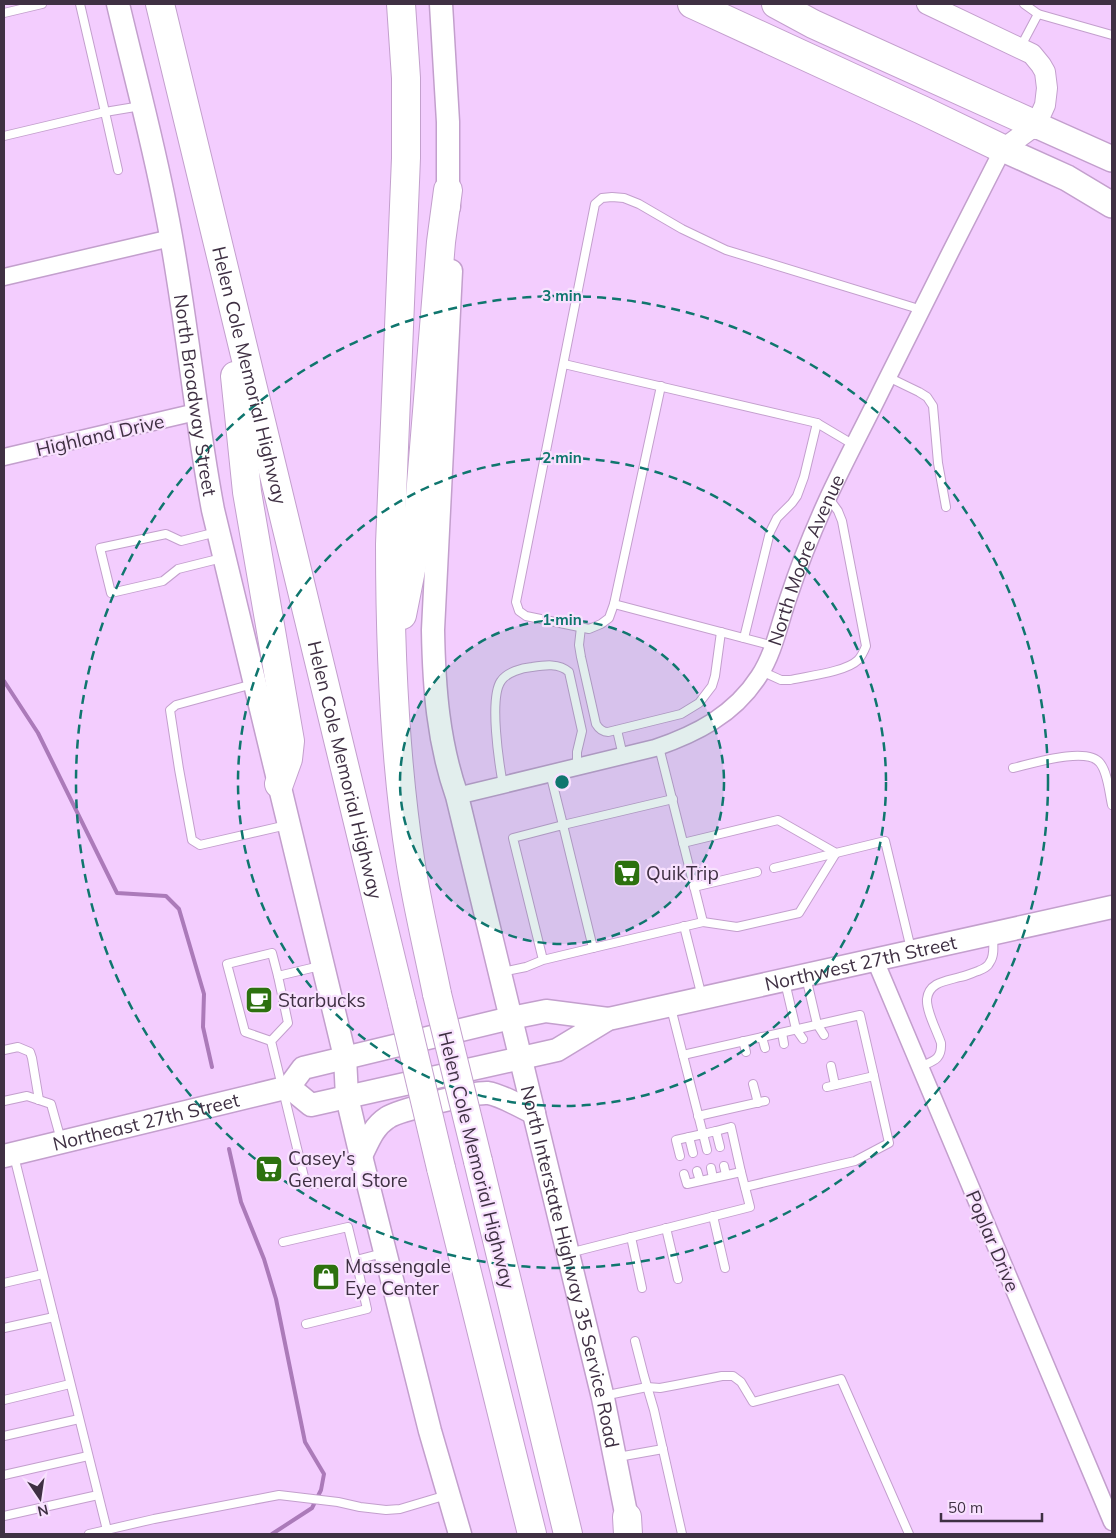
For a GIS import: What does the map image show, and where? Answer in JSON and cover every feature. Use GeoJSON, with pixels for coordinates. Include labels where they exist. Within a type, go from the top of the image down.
{"type":"FeatureCollection","features":[{"type":"Feature","properties":{"kind":"highway","name":"Helen Cole Memorial Highway"},"geometry":{"type":"LineString","coordinates":[[160,4],[441,1168],[532,1534]]}},
{"type":"Feature","properties":{"kind":"highway","name":"Helen Cole Memorial Highway"},"geometry":{"type":"LineString","coordinates":[[401,4],[406,78],[406,158],[390,544],[392,670],[398,764],[409,852],[437,994],[568,1534]]}},
{"type":"Feature","properties":{"kind":"highway"},"geometry":{"type":"LineString","coordinates":[[692,4],[1003,149]]}},
{"type":"Feature","properties":{"kind":"highway"},"geometry":{"type":"LineString","coordinates":[[776,4],[813,24],[1036,126]]}},
{"type":"Feature","properties":{"kind":"highway"},"geometry":{"type":"LineString","coordinates":[[392,670],[416,545],[448,190]]}},
{"type":"Feature","properties":{"kind":"highway"},"geometry":{"type":"LineString","coordinates":[[225,275],[247,492],[290,741],[288,759],[279,784]]}},
{"type":"Feature","properties":{"kind":"main road","name":"North Broadway Street"},"geometry":{"type":"LineString","coordinates":[[118,4],[171,238],[196,412],[218,532],[345,1057],[347,1097],[384,1252],[415,1375],[460,1534]]}},
{"type":"Feature","properties":{"kind":"main road","name":"North Interstate Highway 35 Service Road"},"geometry":{"type":"LineString","coordinates":[[441,4],[448,122],[448,190],[453,244],[434,646],[434,672],[442,738],[448,771],[457,796],[602,1396],[628,1529]]}},
{"type":"Feature","properties":{"kind":"main road"},"geometry":{"type":"LineString","coordinates":[[1036,126],[1112,159]]}},
{"type":"Feature","properties":{"kind":"main road"},"geometry":{"type":"LineString","coordinates":[[1003,149],[1067,178],[1112,204]]}},
{"type":"Feature","properties":{"kind":"main road","name":"Northwest 27th Street"},"geometry":{"type":"LineString","coordinates":[[347,1097],[557,1050],[608,1019],[1112,907]]}},
{"type":"Feature","properties":{"kind":"main road","name":"Northwest 27th Street"},"geometry":{"type":"LineString","coordinates":[[345,1057],[546,1011],[608,1019]]}},
{"type":"Feature","properties":{"kind":"main road"},"geometry":{"type":"LineString","coordinates":[[345,1057],[303,1068],[286,1088],[311,1106],[347,1097]]}},
{"type":"Feature","properties":{"kind":"main road","name":"Northeast 27th Street"},"geometry":{"type":"LineString","coordinates":[[9,1155],[286,1088]]}},
{"type":"Feature","properties":{"kind":"main road"},"geometry":{"type":"LineString","coordinates":[[361,1156],[374,1130],[380,1123],[393,1114],[410,1109],[480,1093],[497,1096],[534,1113]]}},
{"type":"Feature","properties":{"kind":"street"},"geometry":{"type":"LineString","coordinates":[[927,4],[1032,54],[1045,72],[1047,97],[1036,126],[1003,149]]}},
{"type":"Feature","properties":{"kind":"street","name":"North Moore Avenue"},"geometry":{"type":"LineString","coordinates":[[457,796],[659,747],[688,736],[721,717],[735,705],[761,672],[774,646],[801,562],[828,497],[1003,149]]}},
{"type":"Feature","properties":{"kind":"street"},"geometry":{"type":"LineString","coordinates":[[4,277],[171,238]]}},
{"type":"Feature","properties":{"kind":"street","name":"Highland Drive"},"geometry":{"type":"LineString","coordinates":[[4,457],[196,412]]}},
{"type":"Feature","properties":{"kind":"street","name":"Poplar Drive"},"geometry":{"type":"LineString","coordinates":[[875,960],[1112,1522]]}},
{"type":"Feature","properties":{"kind":"lane"},"geometry":{"type":"LineString","coordinates":[[4,12],[42,4]]}},
{"type":"Feature","properties":{"kind":"lane"},"geometry":{"type":"LineString","coordinates":[[80,4],[118,170]]}},
{"type":"Feature","properties":{"kind":"lane"},"geometry":{"type":"LineString","coordinates":[[1024,4],[1038,14],[1112,35]]}},
{"type":"Feature","properties":{"kind":"lane"},"geometry":{"type":"LineString","coordinates":[[1020,48],[1038,14]]}},
{"type":"Feature","properties":{"kind":"lane"},"geometry":{"type":"LineString","coordinates":[[4,136],[105,112],[142,106]]}},
{"type":"Feature","properties":{"kind":"lane"},"geometry":{"type":"LineString","coordinates":[[661,386],[614,604],[609,618],[589,629],[526,616],[519,611],[516,602],[595,204],[602,198],[624,198],[639,204],[682,229],[726,250],[922,310]]}},
{"type":"Feature","properties":{"kind":"lane"},"geometry":{"type":"LineString","coordinates":[[564,364],[818,423],[854,445]]}},
{"type":"Feature","properties":{"kind":"lane"},"geometry":{"type":"LineString","coordinates":[[888,378],[919,392],[927,397],[933,406],[938,463],[946,507]]}},
{"type":"Feature","properties":{"kind":"lane"},"geometry":{"type":"LineString","coordinates":[[744,638],[770,532],[777,518],[797,496],[818,423]]}},
{"type":"Feature","properties":{"kind":"lane"},"geometry":{"type":"LineString","coordinates":[[761,672],[781,680],[790,680],[847,668],[858,660],[864,652],[866,646],[842,521],[838,511],[828,497]]}},
{"type":"Feature","properties":{"kind":"lane"},"geometry":{"type":"LineString","coordinates":[[218,532],[180,541],[166,534],[100,548],[112,593],[163,582],[178,568],[224,558]]}},
{"type":"Feature","properties":{"kind":"lane"},"geometry":{"type":"LineString","coordinates":[[614,604],[774,646]]}},
{"type":"Feature","properties":{"kind":"lane"},"geometry":{"type":"LineString","coordinates":[[581,627],[579,645],[581,657],[596,724],[598,729],[604,732],[680,714],[700,703],[712,686],[715,676],[721,632]]}},
{"type":"Feature","properties":{"kind":"lane"},"geometry":{"type":"LineString","coordinates":[[503,785],[498,753],[495,697],[500,682],[506,676],[526,668],[547,664],[564,667],[569,672],[582,731],[577,752],[577,767]]}},
{"type":"Feature","properties":{"kind":"lane"},"geometry":{"type":"LineString","coordinates":[[255,684],[176,704],[170,710],[178,769],[192,840],[200,845],[289,824]]}},
{"type":"Feature","properties":{"kind":"lane"},"geometry":{"type":"LineString","coordinates":[[617,730],[623,756]]}},
{"type":"Feature","properties":{"kind":"lane"},"geometry":{"type":"LineString","coordinates":[[659,747],[703,922]]}},
{"type":"Feature","properties":{"kind":"lane"},"geometry":{"type":"LineString","coordinates":[[1013,768],[1060,757],[1083,756],[1094,758],[1100,762],[1104,769],[1112,805]]}},
{"type":"Feature","properties":{"kind":"lane"},"geometry":{"type":"LineString","coordinates":[[550,773],[563,825],[566,856],[581,915],[593,948]]}},
{"type":"Feature","properties":{"kind":"lane"},"geometry":{"type":"LineString","coordinates":[[543,960],[538,925],[529,887],[514,838],[672,799]]}},
{"type":"Feature","properties":{"kind":"lane"},"geometry":{"type":"LineString","coordinates":[[683,843],[778,820],[836,853]]}},
{"type":"Feature","properties":{"kind":"lane"},"geometry":{"type":"LineString","coordinates":[[774,868],[885,841],[912,951]]}},
{"type":"Feature","properties":{"kind":"lane"},"geometry":{"type":"LineString","coordinates":[[500,972],[703,922],[737,928],[799,914],[836,853]]}},
{"type":"Feature","properties":{"kind":"lane"},"geometry":{"type":"LineString","coordinates":[[694,887],[757,872]]}},
{"type":"Feature","properties":{"kind":"lane"},"geometry":{"type":"LineString","coordinates":[[684,926],[702,998]]}},
{"type":"Feature","properties":{"kind":"lane"},"geometry":{"type":"LineString","coordinates":[[920,1067],[936,1059],[940,1055],[941,1049],[941,1043],[927,1001],[932,986],[962,977],[988,965],[992,956],[992,934]]}},
{"type":"Feature","properties":{"kind":"lane"},"geometry":{"type":"LineString","coordinates":[[272,953],[288,1023],[270,1041],[245,1032],[228,964],[272,953]]}},
{"type":"Feature","properties":{"kind":"lane"},"geometry":{"type":"LineString","coordinates":[[278,976],[323,965]]}},
{"type":"Feature","properties":{"kind":"lane"},"geometry":{"type":"LineString","coordinates":[[795,977],[824,1035]]}},
{"type":"Feature","properties":{"kind":"lane"},"geometry":{"type":"LineString","coordinates":[[795,977],[796,1029],[803,1039]]}},
{"type":"Feature","properties":{"kind":"lane"},"geometry":{"type":"LineString","coordinates":[[670,1005],[707,1150]]}},
{"type":"Feature","properties":{"kind":"lane"},"geometry":{"type":"LineString","coordinates":[[683,1055],[860,1015],[889,1143],[855,1161],[745,1187]]}},
{"type":"Feature","properties":{"kind":"lane"},"geometry":{"type":"LineString","coordinates":[[782,1033],[784,1044]]}},
{"type":"Feature","properties":{"kind":"lane"},"geometry":{"type":"LineString","coordinates":[[762,1037],[765,1048]]}},
{"type":"Feature","properties":{"kind":"lane"},"geometry":{"type":"LineString","coordinates":[[270,1041],[286,1088],[305,1181],[308,1184],[316,1184],[367,1180]]}},
{"type":"Feature","properties":{"kind":"lane"},"geometry":{"type":"LineString","coordinates":[[743,1041],[746,1052]]}},
{"type":"Feature","properties":{"kind":"lane"},"geometry":{"type":"LineString","coordinates":[[4,1050],[18,1047],[30,1052],[39,1100]]}},
{"type":"Feature","properties":{"kind":"lane"},"geometry":{"type":"LineString","coordinates":[[831,1066],[836,1085]]}},
{"type":"Feature","properties":{"kind":"lane"},"geometry":{"type":"LineString","coordinates":[[827,1087],[874,1076]]}},
{"type":"Feature","properties":{"kind":"lane"},"geometry":{"type":"LineString","coordinates":[[698,1116],[761,1102],[753,1084]]}},
{"type":"Feature","properties":{"kind":"lane"},"geometry":{"type":"LineString","coordinates":[[4,1101],[27,1096],[51,1104],[62,1142]]}},
{"type":"Feature","properties":{"kind":"lane"},"geometry":{"type":"LineString","coordinates":[[568,1253],[750,1207],[731,1127],[676,1140],[680,1156]]}},
{"type":"Feature","properties":{"kind":"lane"},"geometry":{"type":"LineString","coordinates":[[716,1131],[720,1147]]}},
{"type":"Feature","properties":{"kind":"lane"},"geometry":{"type":"LineString","coordinates":[[689,1137],[693,1153]]}},
{"type":"Feature","properties":{"kind":"lane"},"geometry":{"type":"LineString","coordinates":[[9,1155],[44,1274],[106,1530]]}},
{"type":"Feature","properties":{"kind":"lane"},"geometry":{"type":"LineString","coordinates":[[724,1166],[726,1175]]}},
{"type":"Feature","properties":{"kind":"lane"},"geometry":{"type":"LineString","coordinates":[[711,1168],[713,1178]]}},
{"type":"Feature","properties":{"kind":"lane"},"geometry":{"type":"LineString","coordinates":[[697,1171],[700,1182]]}},
{"type":"Feature","properties":{"kind":"lane"},"geometry":{"type":"LineString","coordinates":[[684,1174],[687,1184],[741,1172]]}},
{"type":"Feature","properties":{"kind":"lane"},"geometry":{"type":"LineString","coordinates":[[713,1216],[725,1268]]}},
{"type":"Feature","properties":{"kind":"lane"},"geometry":{"type":"LineString","coordinates":[[283,1242],[348,1227],[368,1309],[306,1324]]}},
{"type":"Feature","properties":{"kind":"lane"},"geometry":{"type":"LineString","coordinates":[[666,1228],[678,1279]]}},
{"type":"Feature","properties":{"kind":"lane"},"geometry":{"type":"LineString","coordinates":[[631,1237],[642,1288]]}},
{"type":"Feature","properties":{"kind":"lane"},"geometry":{"type":"LineString","coordinates":[[356,1260],[384,1252]]}},
{"type":"Feature","properties":{"kind":"lane"},"geometry":{"type":"LineString","coordinates":[[4,1283],[44,1274]]}},
{"type":"Feature","properties":{"kind":"lane"},"geometry":{"type":"LineString","coordinates":[[4,1328],[54,1316]]}},
{"type":"Feature","properties":{"kind":"lane"},"geometry":{"type":"LineString","coordinates":[[635,1340],[652,1399],[682,1534]]}},
{"type":"Feature","properties":{"kind":"lane"},"geometry":{"type":"LineString","coordinates":[[602,1396],[647,1387],[660,1388],[722,1376],[733,1376],[741,1382],[753,1402],[841,1379],[910,1534]]}},
{"type":"Feature","properties":{"kind":"lane"},"geometry":{"type":"LineString","coordinates":[[4,1400],[70,1384]]}},
{"type":"Feature","properties":{"kind":"lane"},"geometry":{"type":"LineString","coordinates":[[4,1436],[79,1419]]}},
{"type":"Feature","properties":{"kind":"lane"},"geometry":{"type":"LineString","coordinates":[[615,1457],[663,1449]]}},
{"type":"Feature","properties":{"kind":"lane"},"geometry":{"type":"LineString","coordinates":[[4,1475],[88,1456]]}},
{"type":"Feature","properties":{"kind":"lane"},"geometry":{"type":"LineString","coordinates":[[4,1516],[98,1495]]}},
{"type":"Feature","properties":{"kind":"lane"},"geometry":{"type":"LineString","coordinates":[[89,1534],[154,1519],[279,1495],[338,1502],[360,1508],[386,1510],[400,1509],[448,1495]]}},
{"type":"Feature","properties":{"kind":"waterway"},"geometry":{"type":"LineString","coordinates":[[4,681],[38,733],[117,893],[166,896],[179,909],[204,994],[203,1027],[212,1067]]}},
{"type":"Feature","properties":{"kind":"waterway"},"geometry":{"type":"LineString","coordinates":[[229,1149],[241,1202],[264,1259],[276,1299],[305,1442],[324,1474],[321,1490],[312,1508],[272,1534]]}},
{"type":"Feature","properties":{"kind":"place","name":"QuikTrip"},"geometry":{"type":"Point","coordinates":[627,873]}},
{"type":"Feature","properties":{"kind":"place","name":"Starbucks"},"geometry":{"type":"Point","coordinates":[259,1000]}},
{"type":"Feature","properties":{"kind":"place","name":"Casey's General Store"},"geometry":{"type":"Point","coordinates":[269,1169]}},
{"type":"Feature","properties":{"kind":"place","name":"Massengale Eye Center"},"geometry":{"type":"Point","coordinates":[326,1277]}}]}
